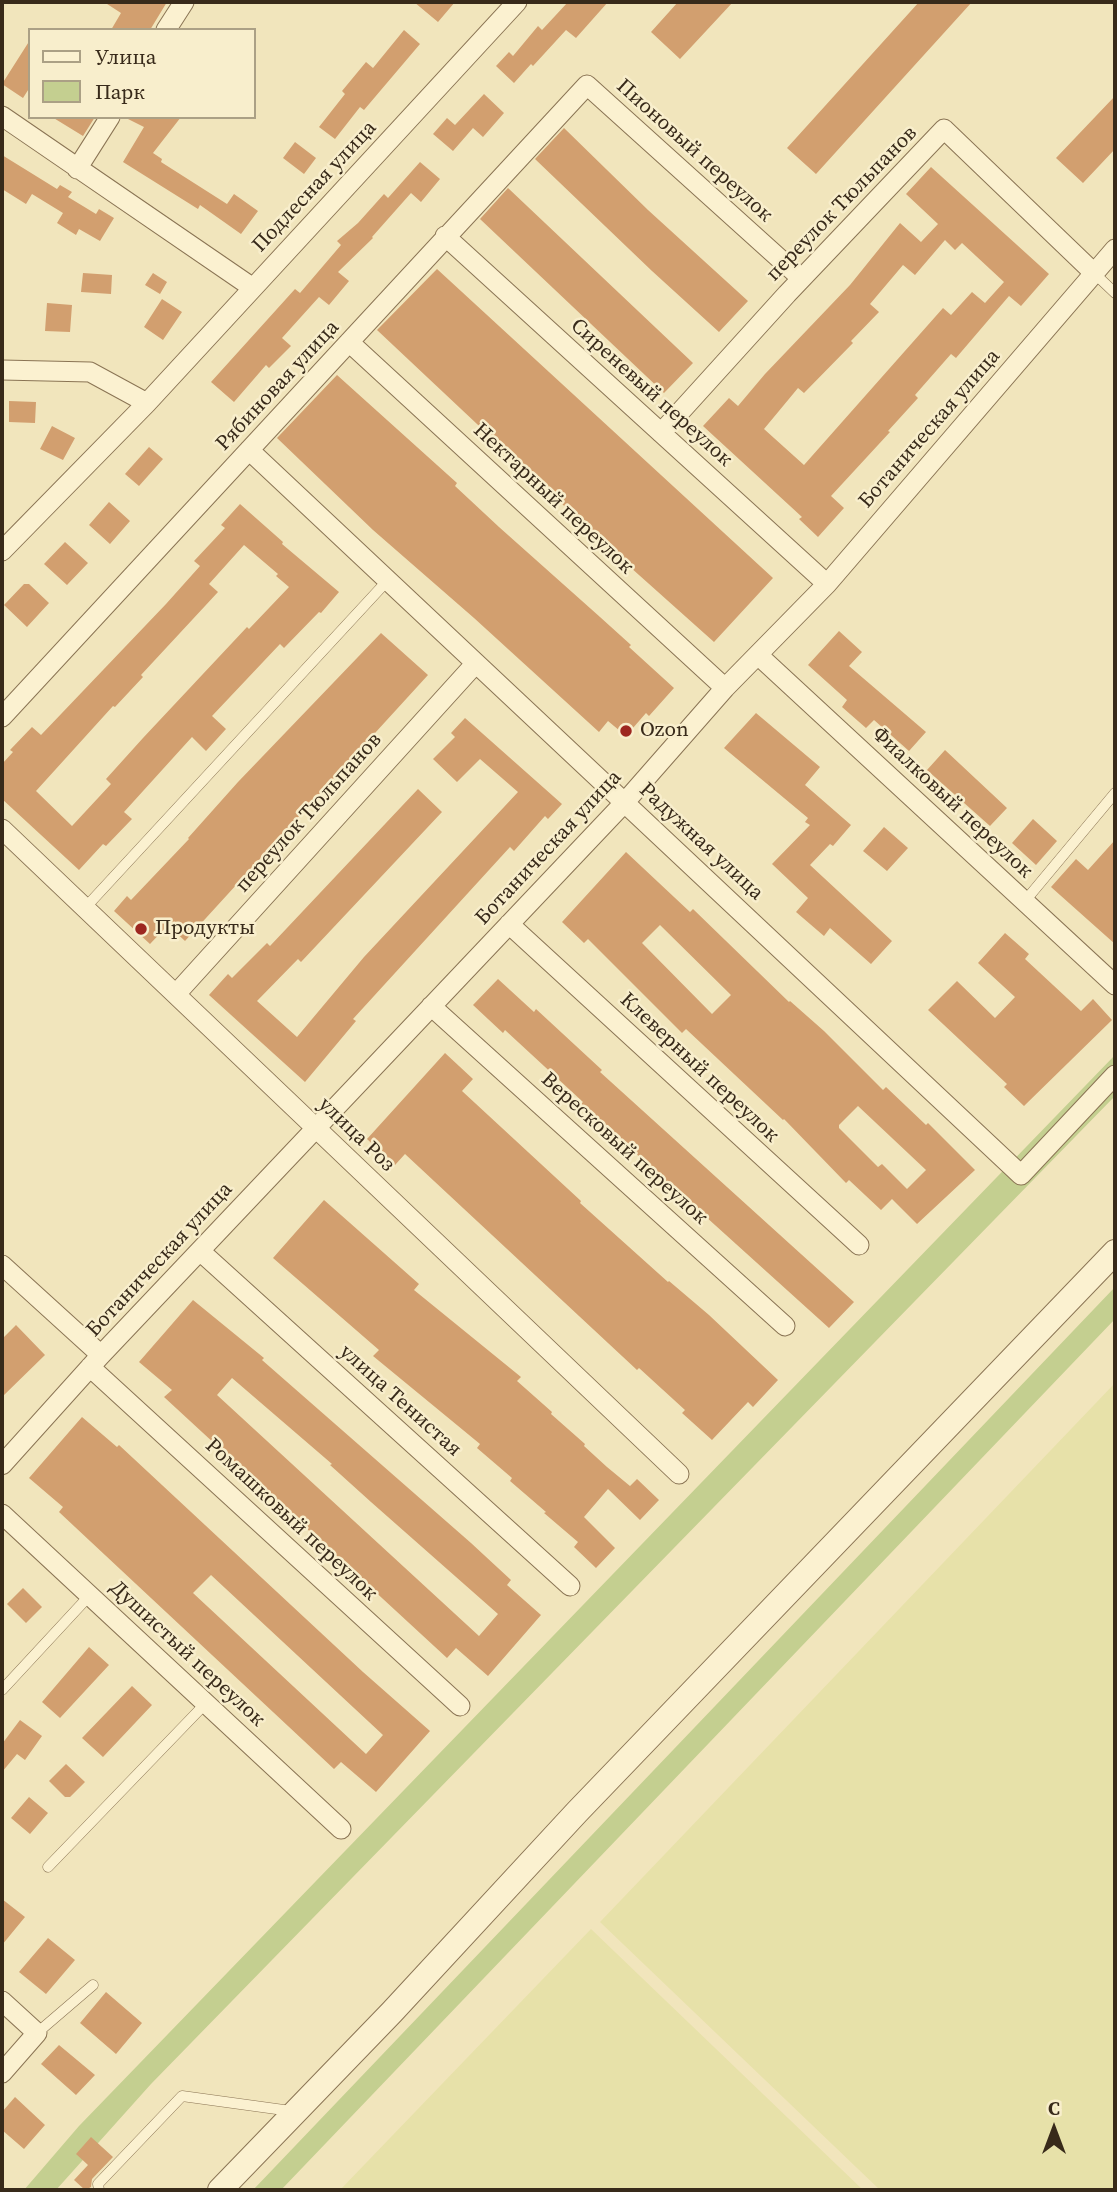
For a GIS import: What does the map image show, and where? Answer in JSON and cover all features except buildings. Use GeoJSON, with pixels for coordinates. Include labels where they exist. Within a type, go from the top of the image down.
{"type":"FeatureCollection","features":[{"type":"Feature","properties":{"kind":"street"},"geometry":{"type":"LineString","coordinates":[[167,28],[184,2]]}},
{"type":"Feature","properties":{"kind":"street","name":"Подлесная улица"},"geometry":{"type":"LineString","coordinates":[[2,551],[147,403],[517,2]]}},
{"type":"Feature","properties":{"kind":"street","name":"Рябиновая улица"},"geometry":{"type":"LineString","coordinates":[[2,717],[587,85]]}},
{"type":"Feature","properties":{"kind":"street","name":"Пионовый переулок"},"geometry":{"type":"LineString","coordinates":[[587,85],[801,278]]}},
{"type":"Feature","properties":{"kind":"street"},"geometry":{"type":"LineString","coordinates":[[2,116],[253,288]]}},
{"type":"Feature","properties":{"kind":"street"},"geometry":{"type":"LineString","coordinates":[[77,169],[109,119]]}},
{"type":"Feature","properties":{"kind":"street","name":"переулок Тюльпанов"},"geometry":{"type":"LineString","coordinates":[[661,433],[801,278],[944,129],[1094,273]]}},
{"type":"Feature","properties":{"kind":"street","name":"Сиреневый переулок"},"geometry":{"type":"LineString","coordinates":[[445,236],[827,584]]}},
{"type":"Feature","properties":{"kind":"street","name":"Ботаническая улица"},"geometry":{"type":"LineString","coordinates":[[2,1465],[96,1361],[625,802],[725,688],[827,584],[1115,249]]}},
{"type":"Feature","properties":{"kind":"street","name":"Нектарный переулок"},"geometry":{"type":"LineString","coordinates":[[349,342],[725,688]]}},
{"type":"Feature","properties":{"kind":"street"},"geometry":{"type":"LineString","coordinates":[[2,370],[90,372],[147,403]]}},
{"type":"Feature","properties":{"kind":"street","name":"Радужная улица"},"geometry":{"type":"LineString","coordinates":[[249,450],[1021,1175],[1115,1075]]}},
{"type":"Feature","properties":{"kind":"street","name":"Фиалковый переулок"},"geometry":{"type":"LineString","coordinates":[[758,655],[1115,985]]}},
{"type":"Feature","properties":{"kind":"street","name":"переулок Тюльпанов"},"geometry":{"type":"LineString","coordinates":[[176,994],[476,663]]}},
{"type":"Feature","properties":{"kind":"street","name":"улица Роз"},"geometry":{"type":"LineString","coordinates":[[2,829],[679,1474]]}},
{"type":"Feature","properties":{"kind":"street","name":"Клеверный переулок"},"geometry":{"type":"LineString","coordinates":[[509,924],[859,1245]]}},
{"type":"Feature","properties":{"kind":"street","name":"Вересковый переулок"},"geometry":{"type":"LineString","coordinates":[[431,1006],[785,1326]]}},
{"type":"Feature","properties":{"kind":"street","name":"улица Тенистая"},"geometry":{"type":"LineString","coordinates":[[200,1251],[570,1586]]}},
{"type":"Feature","properties":{"kind":"street"},"geometry":{"type":"LineString","coordinates":[[220,2190],[391,2012],[577,1812],[1115,1252]]}},
{"type":"Feature","properties":{"kind":"street","name":"Ромашковый переулок"},"geometry":{"type":"LineString","coordinates":[[2,1265],[96,1361],[460,1706]]}},
{"type":"Feature","properties":{"kind":"street","name":"Душистый переулок"},"geometry":{"type":"LineString","coordinates":[[2,1514],[341,1829]]}},
{"type":"Feature","properties":{"kind":"street"},"geometry":{"type":"LineString","coordinates":[[2,2001],[37,2033],[2,2073]]}},
{"type":"Feature","properties":{"kind":"lane"},"geometry":{"type":"LineString","coordinates":[[1094,273],[1115,293]]}},
{"type":"Feature","properties":{"kind":"lane"},"geometry":{"type":"LineString","coordinates":[[85,908],[388,580]]}},
{"type":"Feature","properties":{"kind":"lane"},"geometry":{"type":"LineString","coordinates":[[1025,901],[1115,793]]}},
{"type":"Feature","properties":{"kind":"lane"},"geometry":{"type":"LineString","coordinates":[[2,1690],[90,1595]]}},
{"type":"Feature","properties":{"kind":"lane"},"geometry":{"type":"LineString","coordinates":[[48,1867],[206,1703]]}},
{"type":"Feature","properties":{"kind":"lane"},"geometry":{"type":"LineString","coordinates":[[37,2033],[93,1985]]}},
{"type":"Feature","properties":{"kind":"lane"},"geometry":{"type":"LineString","coordinates":[[99,2190],[98,2184],[181,2096],[295,2112]]}},
{"type":"Feature","properties":{"kind":"shaded area"},"geometry":{"type":"Polygon","coordinates":[[[1115,1383],[1115,2190],[880,2190],[600,1922],[1115,1383]]]}},
{"type":"Feature","properties":{"kind":"shaded area"},"geometry":{"type":"Polygon","coordinates":[[[591,1929],[863,2190],[340,2190],[591,1929]]]}},
{"type":"Feature","properties":{"kind":"green space"},"geometry":{"type":"Polygon","coordinates":[[[1115,1055],[1115,1096],[151,2084],[56,2190],[24,2190],[79,2126],[1115,1055]]]}},
{"type":"Feature","properties":{"kind":"green space"},"geometry":{"type":"Polygon","coordinates":[[[1115,1287],[1115,1319],[281,2190],[253,2190],[1115,1287]]]}},
{"type":"Feature","properties":{"kind":"place","name":"Ozon"},"geometry":{"type":"Point","coordinates":[626,731]}},
{"type":"Feature","properties":{"kind":"place","name":"Продукты"},"geometry":{"type":"Point","coordinates":[141,929]}}]}
